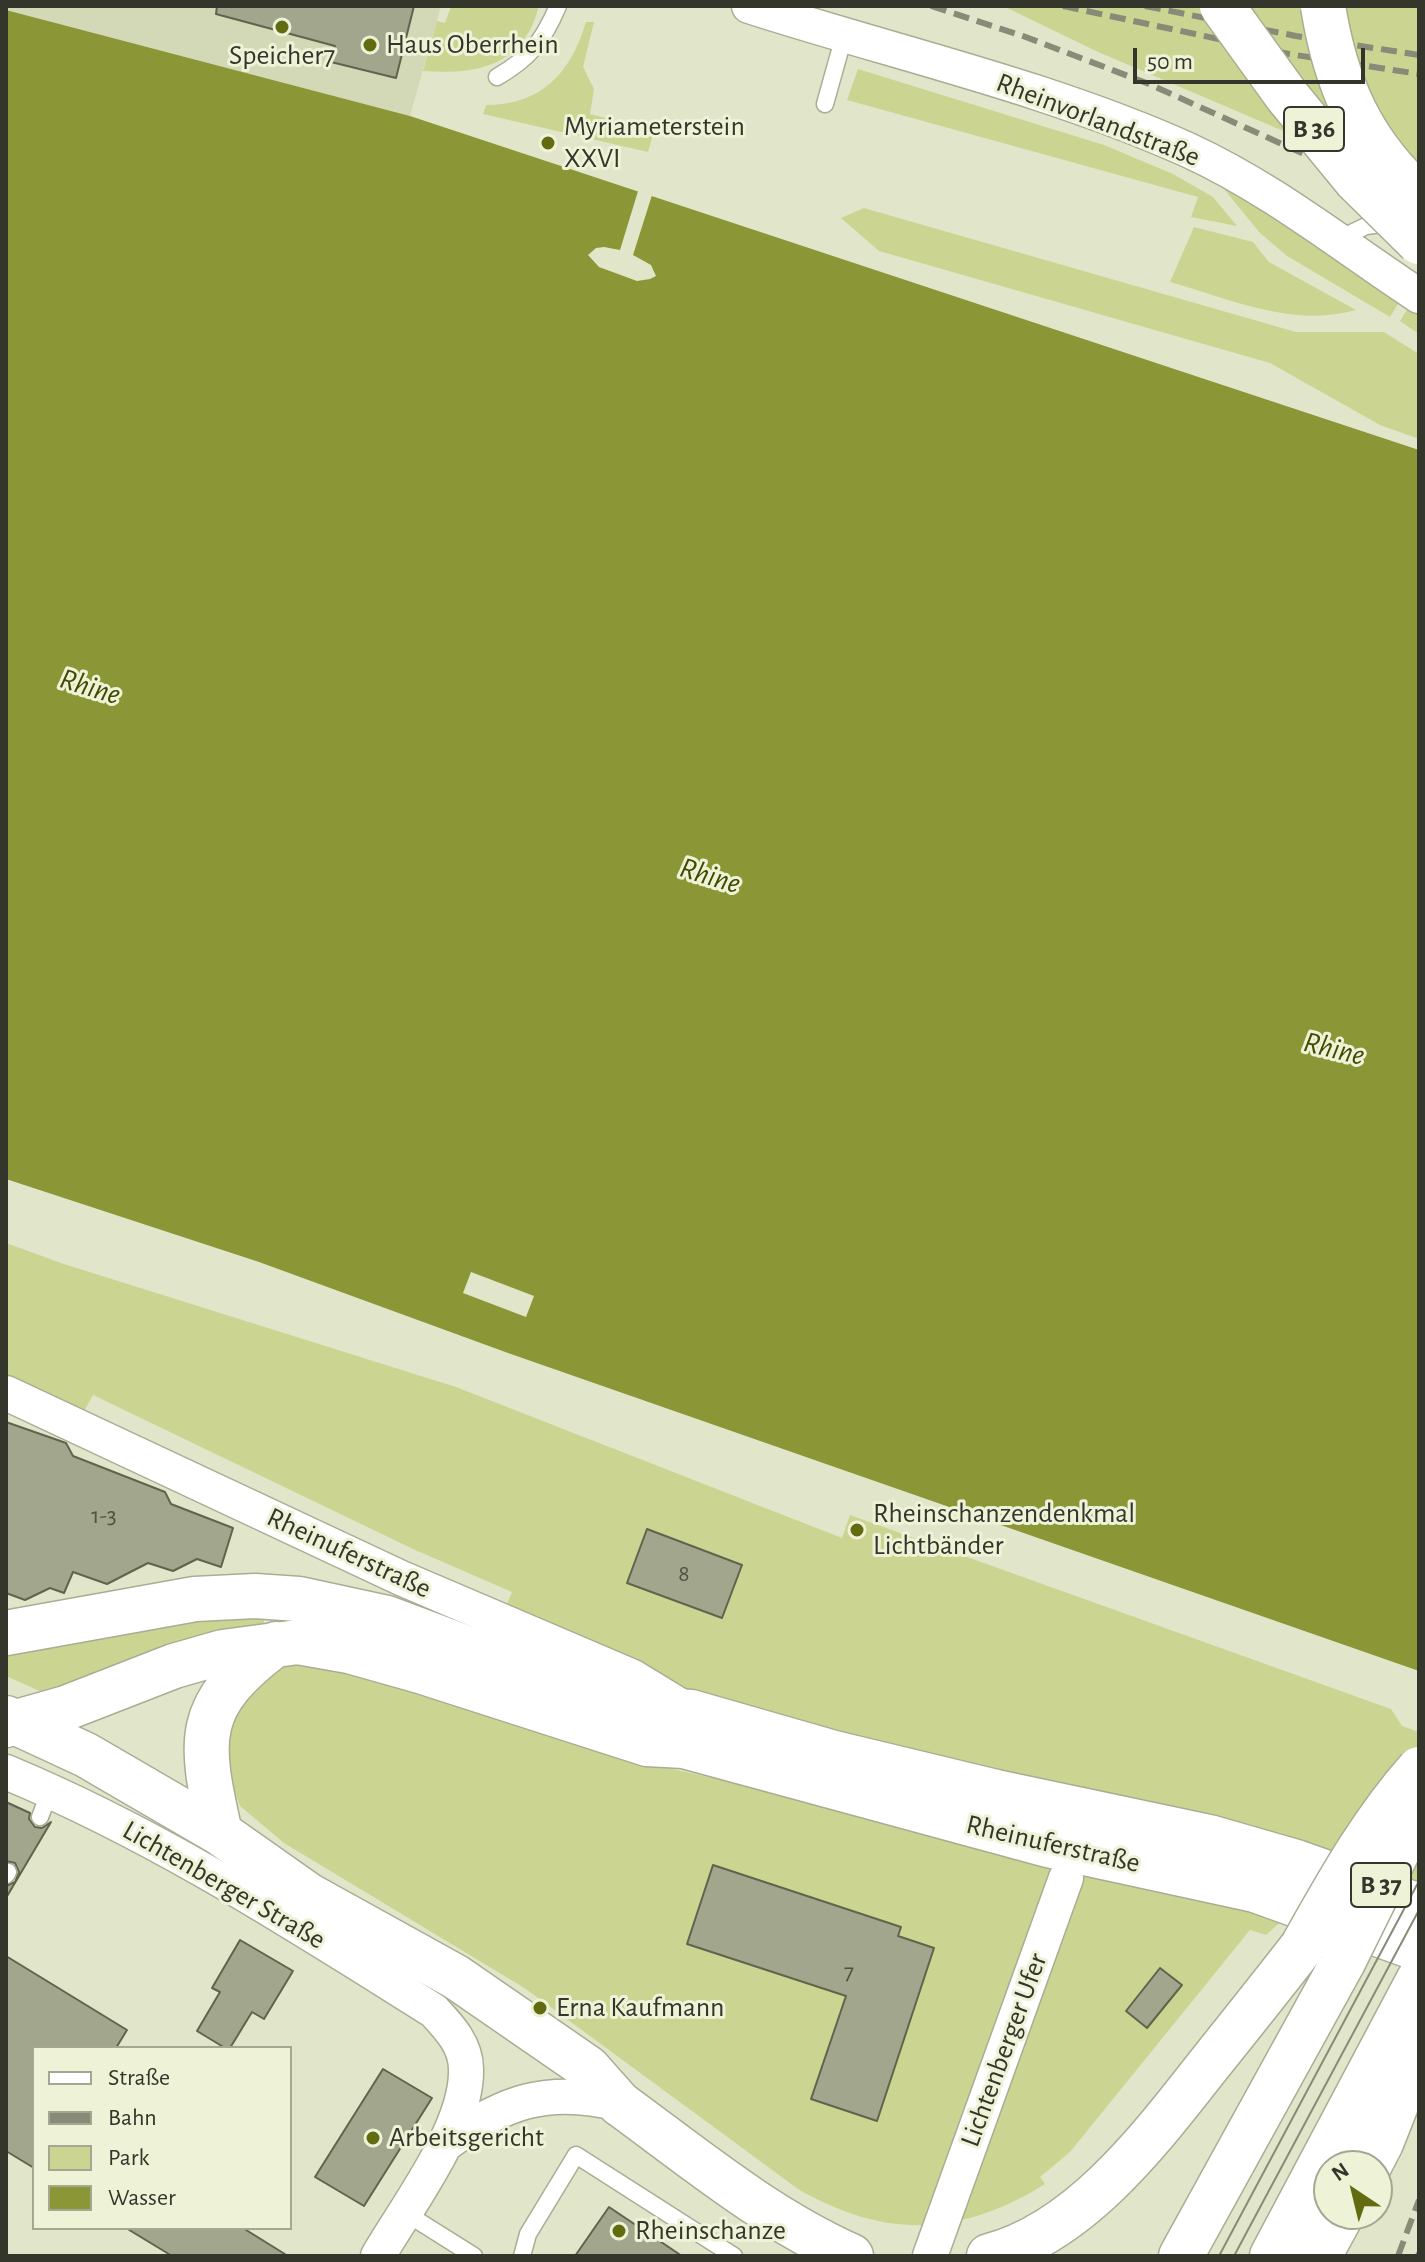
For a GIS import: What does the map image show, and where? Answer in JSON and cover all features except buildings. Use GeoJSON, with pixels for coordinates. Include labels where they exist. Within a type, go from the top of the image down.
{"type":"FeatureCollection","features":[{"type":"Feature","properties":{"kind":"main road","name":"B 36"},"geometry":{"type":"LineString","coordinates":[[1222,6],[1287,96],[1356,180],[1419,242]]}},
{"type":"Feature","properties":{"kind":"main road","name":"B 36"},"geometry":{"type":"LineString","coordinates":[[1323,6],[1329,45],[1344,94],[1372,144],[1419,195]]}},
{"type":"Feature","properties":{"kind":"main road","name":"Rheinuferstraße"},"geometry":{"type":"LineString","coordinates":[[6,1633],[195,1599],[255,1596],[299,1599],[387,1618],[687,1729],[1048,1845],[1255,1890],[1417,1972]]}},
{"type":"Feature","properties":{"kind":"main road","name":"Rheinuferstraße"},"geometry":{"type":"LineString","coordinates":[[10,1722],[66,1708],[174,1666],[223,1652],[278,1642],[298,1642],[349,1651],[420,1671],[647,1744],[687,1729],[834,1753],[996,1792],[1209,1837],[1296,1862],[1419,1906]]}},
{"type":"Feature","properties":{"kind":"main road"},"geometry":{"type":"LineString","coordinates":[[220,1833],[205,1757],[208,1728],[218,1702],[234,1680],[278,1642]]}},
{"type":"Feature","properties":{"kind":"main road","name":"Lichtenberger Straße"},"geometry":{"type":"LineString","coordinates":[[10,1722],[86,1755],[220,1833],[445,1994]]}},
{"type":"Feature","properties":{"kind":"main road"},"geometry":{"type":"LineString","coordinates":[[989,2256],[1040,2234],[1075,2211],[1117,2175],[1143,2146],[1302,1947],[1350,1863],[1398,1793],[1419,1769]]}},
{"type":"Feature","properties":{"kind":"main road","name":"B 37"},"geometry":{"type":"LineString","coordinates":[[1181,2256],[1343,1962],[1419,1808]]}},
{"type":"Feature","properties":{"kind":"main road"},"geometry":{"type":"LineString","coordinates":[[1281,2240],[1417,1972]]}},
{"type":"Feature","properties":{"kind":"main road"},"geometry":{"type":"LineString","coordinates":[[445,1994],[588,2068],[620,2104],[778,2218],[812,2239],[851,2256]]}},
{"type":"Feature","properties":{"kind":"main road"},"geometry":{"type":"LineString","coordinates":[[1377,2150],[1419,2047]]}},
{"type":"Feature","properties":{"kind":"main road"},"geometry":{"type":"LineString","coordinates":[[1319,2256],[1333,2230]]}},
{"type":"Feature","properties":{"kind":"street","name":"Rheinvorlandstraße"},"geometry":{"type":"LineString","coordinates":[[749,6],[1076,107],[1188,151],[1243,180],[1339,239],[1419,296]]}},
{"type":"Feature","properties":{"kind":"street","name":"Rheinuferstraße"},"geometry":{"type":"LineString","coordinates":[[6,1393],[401,1578],[633,1677],[687,1729]]}},
{"type":"Feature","properties":{"kind":"street","name":"Lichtenberger Straße"},"geometry":{"type":"LineString","coordinates":[[6,1772],[45,1804],[107,1818],[445,1994]]}},
{"type":"Feature","properties":{"kind":"street","name":"Lichtenberger Ufer"},"geometry":{"type":"LineString","coordinates":[[930,2256],[1066,1878]]}},
{"type":"Feature","properties":{"kind":"street"},"geometry":{"type":"LineString","coordinates":[[378,2256],[410,2216],[447,2143],[462,2098],[467,2068],[461,2046],[449,2026],[445,1994]]}},
{"type":"Feature","properties":{"kind":"street"},"geometry":{"type":"LineString","coordinates":[[447,2143],[474,2123],[516,2102],[593,2097],[620,2104]]}},
{"type":"Feature","properties":{"kind":"street"},"geometry":{"type":"LineString","coordinates":[[942,2223],[956,2256]]}},
{"type":"Feature","properties":{"kind":"lane"},"geometry":{"type":"LineString","coordinates":[[497,77],[532,54],[558,6]]}},
{"type":"Feature","properties":{"kind":"lane"},"geometry":{"type":"LineString","coordinates":[[825,104],[844,36]]}},
{"type":"Feature","properties":{"kind":"lane"},"geometry":{"type":"LineString","coordinates":[[1339,239],[1366,226],[1391,223],[1419,231]]}},
{"type":"Feature","properties":{"kind":"lane"},"geometry":{"type":"LineString","coordinates":[[522,2256],[528,2234],[576,2155],[734,2256]]}},
{"type":"Feature","properties":{"kind":"lane"},"geometry":{"type":"LineString","coordinates":[[394,2256],[410,2216],[474,2256]]}},
{"type":"Feature","properties":{"kind":"shaded area"},"geometry":{"type":"Polygon","coordinates":[[[6,6],[441,6],[410,116],[6,10],[6,6]]]}},
{"type":"Feature","properties":{"kind":"green space"},"geometry":{"type":"Polygon","coordinates":[[[451,6],[539,6],[522,42],[496,62],[462,71],[423,71],[437,21],[445,23],[451,6]]]}},
{"type":"Feature","properties":{"kind":"green space"},"geometry":{"type":"Polygon","coordinates":[[[1003,6],[1419,6],[1419,189],[1096,51],[1003,6]]]}},
{"type":"Feature","properties":{"kind":"green space"},"geometry":{"type":"Polygon","coordinates":[[[586,22],[594,22],[583,67],[594,89],[590,114],[654,131],[648,152],[483,114],[486,105],[523,99],[551,83],[572,56],[586,22]]]}},
{"type":"Feature","properties":{"kind":"green space"},"geometry":{"type":"Polygon","coordinates":[[[858,69],[1104,145],[1173,174],[1213,197],[1237,226],[1191,217],[1198,197],[847,100],[858,69]]]}},
{"type":"Feature","properties":{"kind":"green space"},"geometry":{"type":"Polygon","coordinates":[[[1219,183],[1291,227],[1400,301],[1390,317],[1287,256],[1260,233],[1219,183]]]}},
{"type":"Feature","properties":{"kind":"green space"},"geometry":{"type":"Polygon","coordinates":[[[864,208],[1296,332],[1384,332],[1419,354],[1419,439],[1380,425],[1270,363],[879,251],[841,218],[864,208]]]}},
{"type":"Feature","properties":{"kind":"green space"},"geometry":{"type":"Polygon","coordinates":[[[1194,227],[1253,242],[1269,262],[1356,310],[1332,315],[1285,314],[1170,282],[1194,227]]]}},
{"type":"Feature","properties":{"kind":"green space"},"geometry":{"type":"Polygon","coordinates":[[[1408,308],[1419,314],[1419,334],[1400,321],[1408,308]]]}},
{"type":"Feature","properties":{"kind":"green space"},"geometry":{"type":"Polygon","coordinates":[[[6,1243],[456,1387],[842,1538],[850,1515],[1391,1709],[1402,1726],[1419,1732],[1419,1891],[698,1701],[504,1611],[512,1592],[413,1549],[93,1395],[83,1413],[6,1378],[6,1243]]]}},
{"type":"Feature","properties":{"kind":"green space"},"geometry":{"type":"Polygon","coordinates":[[[263,1616],[265,1627],[51,1696],[6,1676],[6,1654],[195,1617],[263,1616]]]}},
{"type":"Feature","properties":{"kind":"green space"},"geometry":{"type":"Polygon","coordinates":[[[300,1655],[642,1762],[1167,1881],[1283,1920],[1266,1935],[1250,1930],[1070,2152],[1040,2177],[1045,2184],[983,2214],[952,2222],[922,2225],[861,2217],[798,2189],[526,1989],[284,1843],[240,1806],[228,1775],[225,1723],[246,1682],[300,1655]]]}},
{"type":"Feature","properties":{"kind":"water","name":"Rhine"},"geometry":{"type":"Polygon","coordinates":[[[6,10],[410,116],[1419,450],[1419,1671],[508,1353],[259,1262],[6,1179],[6,10]]]}},
{"type":"Feature","properties":{"kind":"pier"},"geometry":{"type":"Polygon","coordinates":[[[639,188],[653,192],[633,255],[651,265],[656,276],[637,281],[599,267],[588,255],[596,248],[620,250],[639,188]]]}},
{"type":"Feature","properties":{"kind":"pier"},"geometry":{"type":"Polygon","coordinates":[[[471,1272],[534,1296],[526,1317],[463,1293],[471,1272]]]}},
{"type":"Feature","properties":{"kind":"tram line"},"geometry":{"type":"LineString","coordinates":[[1219,2256],[1419,1881]]}},
{"type":"Feature","properties":{"kind":"tram line"},"geometry":{"type":"LineString","coordinates":[[1234,2256],[1419,1910]]}},
{"type":"Feature","properties":{"kind":"tram line"},"geometry":{"type":"LineString","coordinates":[[6,2254],[10,2256]]}},
{"type":"Feature","properties":{"kind":"railway"},"geometry":{"type":"LineString","coordinates":[[931,6],[1023,36],[1149,84],[1375,186],[1419,202]]}},
{"type":"Feature","properties":{"kind":"railway"},"geometry":{"type":"LineString","coordinates":[[1063,6],[1289,54],[1419,74]]}},
{"type":"Feature","properties":{"kind":"railway"},"geometry":{"type":"LineString","coordinates":[[1145,6],[1296,36],[1419,55]]}},
{"type":"Feature","properties":{"kind":"railway"},"geometry":{"type":"LineString","coordinates":[[1398,2256],[1419,2200]]}},
{"type":"Feature","properties":{"kind":"place","name":"Speicher7"},"geometry":{"type":"Point","coordinates":[282,27]}},
{"type":"Feature","properties":{"kind":"place","name":"Haus Oberrhein"},"geometry":{"type":"Point","coordinates":[370,45]}},
{"type":"Feature","properties":{"kind":"place","name":"Myriameterstein XXVI"},"geometry":{"type":"Point","coordinates":[548,143]}},
{"type":"Feature","properties":{"kind":"place","name":"Rheinschanzendenkmal Lichtbänder"},"geometry":{"type":"Point","coordinates":[857,1530]}},
{"type":"Feature","properties":{"kind":"place","name":"Erna Kaufmann"},"geometry":{"type":"Point","coordinates":[540,2008]}},
{"type":"Feature","properties":{"kind":"place","name":"Arbeitsgericht"},"geometry":{"type":"Point","coordinates":[373,2138]}},
{"type":"Feature","properties":{"kind":"place","name":"Rheinschanze"},"geometry":{"type":"Point","coordinates":[619,2231]}}]}
